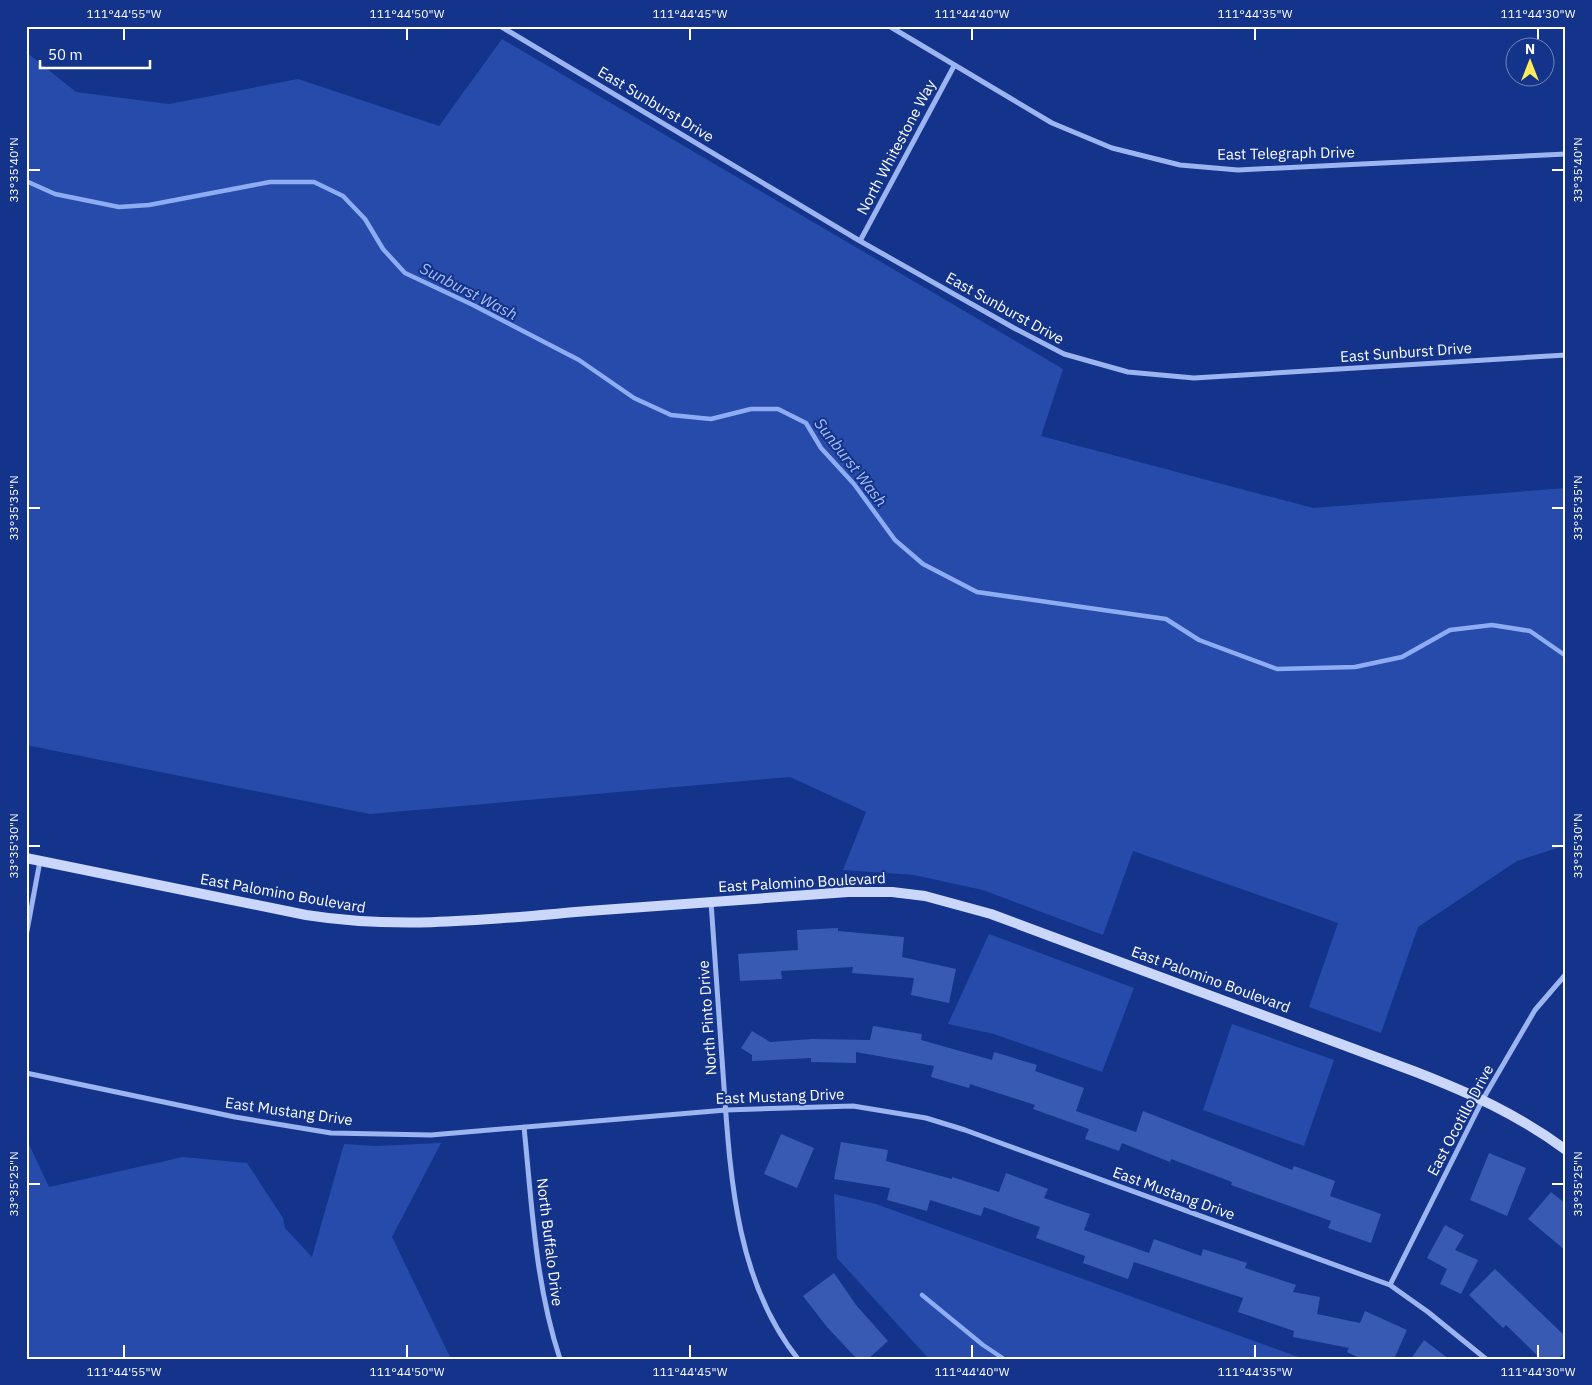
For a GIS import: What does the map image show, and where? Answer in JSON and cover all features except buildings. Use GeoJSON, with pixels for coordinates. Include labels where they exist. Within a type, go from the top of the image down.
{"type":"FeatureCollection","features":[{"type":"Feature","properties":{"kind":"street","name":"East Sunburst Drive"},"geometry":{"type":"LineString","coordinates":[[500,26],[860,241],[1064,354],[1128,372],[1194,378],[1566,355]]}},
{"type":"Feature","properties":{"kind":"street","name":"East Telegraph Drive"},"geometry":{"type":"LineString","coordinates":[[889,26],[1052,123],[1112,148],[1180,165],[1238,170],[1566,154]]}},
{"type":"Feature","properties":{"kind":"street","name":"North Whitestone Way"},"geometry":{"type":"LineString","coordinates":[[860,241],[954,66]]}},
{"type":"Feature","properties":{"kind":"street","name":"East Palomino Boulevard"},"geometry":{"type":"LineString","coordinates":[[26,858],[306,915],[383,924],[450,923],[848,892],[892,892],[925,896],[991,914],[1362,1051],[1483,1099],[1519,1117],[1566,1150]]}},
{"type":"Feature","properties":{"kind":"street"},"geometry":{"type":"LineString","coordinates":[[26,936],[40,861]]}},
{"type":"Feature","properties":{"kind":"street","name":"North Pinto Drive"},"geometry":{"type":"LineString","coordinates":[[711,902],[734,1197],[747,1253],[773,1322],[798,1359]]}},
{"type":"Feature","properties":{"kind":"street","name":"East Ocotillo Drive"},"geometry":{"type":"LineString","coordinates":[[1390,1285],[1483,1099],[1535,1010],[1566,974]]}},
{"type":"Feature","properties":{"kind":"street","name":"East Mustang Drive"},"geometry":{"type":"LineString","coordinates":[[26,1073],[235,1117],[331,1133],[430,1135],[726,1110],[853,1106],[926,1118],[965,1130],[1390,1285],[1428,1312],[1486,1359]]}},
{"type":"Feature","properties":{"kind":"street","name":"North Buffalo Drive"},"geometry":{"type":"LineString","coordinates":[[524,1127],[538,1276],[549,1327],[560,1359]]}},
{"type":"Feature","properties":{"kind":"shaded area"},"geometry":{"type":"Polygon","coordinates":[[[502,39],[1063,369],[1041,436],[1313,508],[1566,488],[1566,845],[1517,861],[1418,927],[1381,1033],[1309,1007],[1338,923],[1133,851],[1103,935],[983,890],[914,875],[843,870],[866,812],[790,777],[370,814],[26,745],[26,52],[76,92],[169,104],[298,79],[439,126],[502,39]]]}},
{"type":"Feature","properties":{"kind":"shaded area"},"geometry":{"type":"Polygon","coordinates":[[[989,934],[1134,988],[1102,1072],[994,1034],[948,1024],[989,934]]]}},
{"type":"Feature","properties":{"kind":"shaded area"},"geometry":{"type":"Polygon","coordinates":[[[1232,1024],[1334,1060],[1304,1146],[1203,1110],[1232,1024]]]}},
{"type":"Feature","properties":{"kind":"shaded area"},"geometry":{"type":"Polygon","coordinates":[[[26,1138],[49,1187],[183,1157],[247,1163],[283,1218],[285,1228],[312,1257],[344,1144],[376,1146],[441,1143],[392,1237],[451,1359],[26,1359],[26,1138]]]}},
{"type":"Feature","properties":{"kind":"shaded area"},"geometry":{"type":"Polygon","coordinates":[[[834,1194],[876,1204],[1304,1359],[929,1359],[837,1258],[834,1194]]]}},
{"type":"Feature","properties":{"kind":"waterway","name":"Sunburst Wash"},"geometry":{"type":"LineString","coordinates":[[26,181],[55,194],[119,207],[149,205],[270,182],[314,182],[343,196],[365,219],[383,249],[405,273],[473,305],[579,360],[634,398],[671,415],[711,419],[751,409],[778,409],[806,423],[821,448],[854,484],[895,540],[923,564],[977,592],[1166,619],[1199,640],[1277,669],[1355,667],[1402,657],[1450,630],[1492,625],[1530,631],[1566,656]]}},
{"type":"Feature","properties":{"kind":"waterway"},"geometry":{"type":"LineString","coordinates":[[922,1295],[983,1345],[1004,1359]]}}]}
